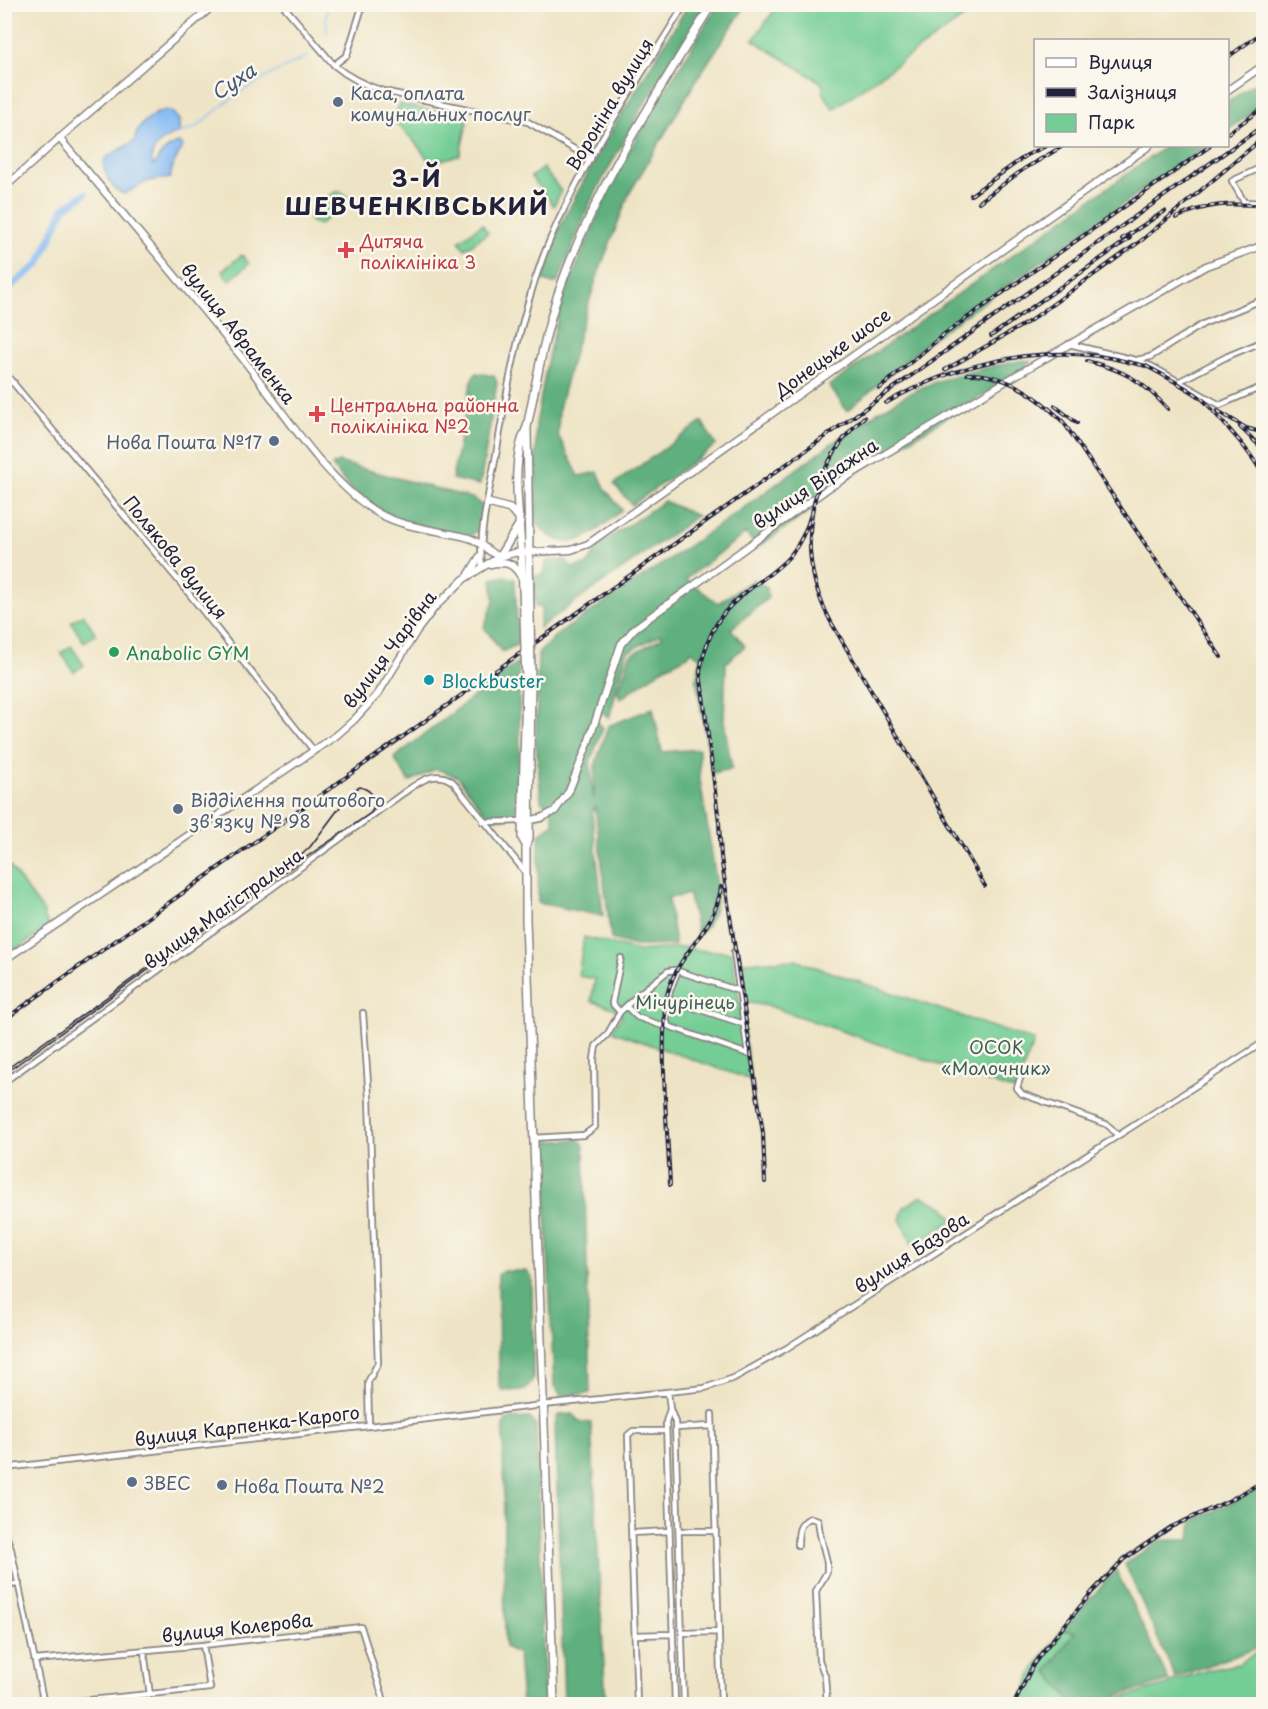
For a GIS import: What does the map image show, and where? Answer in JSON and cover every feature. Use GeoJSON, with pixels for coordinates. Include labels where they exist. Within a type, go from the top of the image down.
{"type":"FeatureCollection","features":[{"type":"Feature","properties":{"kind":"highway"},"geometry":{"type":"LineString","coordinates":[[527,614],[522,578],[525,552],[519,520],[518,487],[521,440],[527,427],[558,296],[585,226],[639,123],[712,4]]}},
{"type":"Feature","properties":{"kind":"highway"},"geometry":{"type":"LineString","coordinates":[[527,427],[525,552],[528,682],[526,821],[529,838],[526,845],[528,1021],[554,1704]]}},
{"type":"Feature","properties":{"kind":"highway"},"geometry":{"type":"LineString","coordinates":[[502,508],[513,502],[518,487]]}},
{"type":"Feature","properties":{"kind":"highway"},"geometry":{"type":"LineString","coordinates":[[488,502],[514,511],[519,520]]}},
{"type":"Feature","properties":{"kind":"highway"},"geometry":{"type":"LineString","coordinates":[[499,557],[519,520]]}},
{"type":"Feature","properties":{"kind":"highway"},"geometry":{"type":"LineString","coordinates":[[485,566],[505,562],[513,565],[522,578]]}},
{"type":"Feature","properties":{"kind":"main road"},"geometry":{"type":"LineString","coordinates":[[4,188],[215,4]]}},
{"type":"Feature","properties":{"kind":"main road"},"geometry":{"type":"LineString","coordinates":[[1229,89],[1263,65]]}},
{"type":"Feature","properties":{"kind":"main road","name":"вулиця Авраменка"},"geometry":{"type":"LineString","coordinates":[[59,138],[239,354],[316,455],[349,492],[375,512],[403,524],[470,539],[499,557]]}},
{"type":"Feature","properties":{"kind":"main road","name":"Донецьке шосе"},"geometry":{"type":"LineString","coordinates":[[499,557],[525,552],[571,550],[588,544],[1148,147]]}},
{"type":"Feature","properties":{"kind":"main road","name":"вулиця Віражна"},"geometry":{"type":"LineString","coordinates":[[526,821],[541,818],[555,811],[569,791],[587,746],[621,644],[635,628],[827,489],[1069,344],[1206,266],[1263,245]]}},
{"type":"Feature","properties":{"kind":"main road"},"geometry":{"type":"LineString","coordinates":[[464,579],[480,556]]}},
{"type":"Feature","properties":{"kind":"main road","name":"вулиця Чарівна"},"geometry":{"type":"LineString","coordinates":[[4,960],[338,735],[378,694],[416,632],[435,607],[464,579],[499,557]]}},
{"type":"Feature","properties":{"kind":"street"},"geometry":{"type":"LineString","coordinates":[[282,4],[334,65],[364,85],[528,122],[591,159]]}},
{"type":"Feature","properties":{"kind":"street"},"geometry":{"type":"LineString","coordinates":[[334,65],[347,55],[363,4]]}},
{"type":"Feature","properties":{"kind":"street","name":"Вороніна вулиця"},"geometry":{"type":"LineString","coordinates":[[485,566],[480,556],[481,544],[504,408],[517,344],[543,258],[560,218],[591,159],[685,4]]}},
{"type":"Feature","properties":{"kind":"street"},"geometry":{"type":"LineString","coordinates":[[1263,166],[1232,181],[1244,202],[1263,203]]}},
{"type":"Feature","properties":{"kind":"street"},"geometry":{"type":"LineString","coordinates":[[1135,360],[1150,357],[1203,324],[1263,299]]}},
{"type":"Feature","properties":{"kind":"street"},"geometry":{"type":"LineString","coordinates":[[1180,381],[1263,341]]}},
{"type":"Feature","properties":{"kind":"street"},"geometry":{"type":"LineString","coordinates":[[1069,344],[1151,366],[1222,405],[1263,386]]}},
{"type":"Feature","properties":{"kind":"street"},"geometry":{"type":"LineString","coordinates":[[1150,357],[1151,366]]}},
{"type":"Feature","properties":{"kind":"street","name":"Полякова вулиця"},"geometry":{"type":"LineString","coordinates":[[4,372],[183,586],[314,751]]}},
{"type":"Feature","properties":{"kind":"street"},"geometry":{"type":"LineString","coordinates":[[4,382],[14,383]]}},
{"type":"Feature","properties":{"kind":"street","name":"вулиця Магістральна"},"geometry":{"type":"LineString","coordinates":[[4,1082],[418,783],[430,777],[440,776],[448,779],[459,788],[483,822],[526,873]]}},
{"type":"Feature","properties":{"kind":"street","name":"вулиця Віражна"},"geometry":{"type":"LineString","coordinates":[[483,822],[526,821]]}},
{"type":"Feature","properties":{"kind":"street"},"geometry":{"type":"LineString","coordinates":[[678,971],[669,992],[666,1020],[668,1026],[748,1054],[734,952]]}},
{"type":"Feature","properties":{"kind":"street"},"geometry":{"type":"LineString","coordinates":[[620,1012],[612,1003],[621,958]]}},
{"type":"Feature","properties":{"kind":"street"},"geometry":{"type":"LineString","coordinates":[[533,1137],[584,1135],[595,1127],[596,1046],[607,1035],[620,1012],[654,980],[668,971],[678,971],[739,991]]}},
{"type":"Feature","properties":{"kind":"street"},"geometry":{"type":"LineString","coordinates":[[670,1000],[744,1024]]}},
{"type":"Feature","properties":{"kind":"street"},"geometry":{"type":"LineString","coordinates":[[626,1006],[638,1017],[663,1026]]}},
{"type":"Feature","properties":{"kind":"street","name":"вулиця Карпенка-Карого"},"geometry":{"type":"LineString","coordinates":[[4,1468],[369,1426],[368,1382],[378,1363],[369,1098],[363,1013]]}},
{"type":"Feature","properties":{"kind":"street","name":"вулиця Базова"},"geometry":{"type":"LineString","coordinates":[[543,1405],[705,1388],[734,1378],[788,1348],[1263,1042]]}},
{"type":"Feature","properties":{"kind":"street"},"geometry":{"type":"LineString","coordinates":[[1023,1069],[1017,1088],[1022,1094],[1106,1124],[1117,1135]]}},
{"type":"Feature","properties":{"kind":"street"},"geometry":{"type":"LineString","coordinates":[[668,1392],[675,1428],[684,1704]]}},
{"type":"Feature","properties":{"kind":"street"},"geometry":{"type":"LineString","coordinates":[[369,1426],[543,1405]]}},
{"type":"Feature","properties":{"kind":"street"},"geometry":{"type":"LineString","coordinates":[[670,1409],[667,1414],[666,1431],[675,1704]]}},
{"type":"Feature","properties":{"kind":"street"},"geometry":{"type":"LineString","coordinates":[[712,1414],[721,1704]]}},
{"type":"Feature","properties":{"kind":"street"},"geometry":{"type":"LineString","coordinates":[[675,1428],[712,1426]]}},
{"type":"Feature","properties":{"kind":"street"},"geometry":{"type":"LineString","coordinates":[[638,1704],[629,1433],[666,1431]]}},
{"type":"Feature","properties":{"kind":"street"},"geometry":{"type":"LineString","coordinates":[[798,1545],[798,1530],[802,1523],[810,1518],[818,1520],[827,1562],[827,1572],[816,1591],[819,1660],[825,1676],[827,1704]]}},
{"type":"Feature","properties":{"kind":"street"},"geometry":{"type":"LineString","coordinates":[[4,1530],[11,1549],[44,1704]]}},
{"type":"Feature","properties":{"kind":"street"},"geometry":{"type":"LineString","coordinates":[[632,1533],[669,1531]]}},
{"type":"Feature","properties":{"kind":"street"},"geometry":{"type":"LineString","coordinates":[[679,1531],[716,1531]]}},
{"type":"Feature","properties":{"kind":"street"},"geometry":{"type":"LineString","coordinates":[[4,1585],[19,1584]]}},
{"type":"Feature","properties":{"kind":"street","name":"вулиця Колерова"},"geometry":{"type":"LineString","coordinates":[[35,1660],[144,1651],[361,1627],[386,1704]]}},
{"type":"Feature","properties":{"kind":"street"},"geometry":{"type":"LineString","coordinates":[[682,1633],[718,1632]]}},
{"type":"Feature","properties":{"kind":"street"},"geometry":{"type":"LineString","coordinates":[[635,1635],[672,1634]]}},
{"type":"Feature","properties":{"kind":"street"},"geometry":{"type":"LineString","coordinates":[[50,1704],[210,1688],[203,1645]]}},
{"type":"Feature","properties":{"kind":"street"},"geometry":{"type":"LineString","coordinates":[[144,1651],[150,1695]]}},
{"type":"Feature","properties":{"kind":"green space"},"geometry":{"type":"Polygon","coordinates":[[[718,4],[746,5],[697,79],[629,194],[598,274],[559,408],[558,435],[579,476],[598,472],[606,490],[622,510],[590,535],[571,542],[562,541],[547,534],[535,521],[536,424],[548,357],[562,301],[609,189],[638,135],[718,4]]]}},
{"type":"Feature","properties":{"kind":"green space"},"geometry":{"type":"Polygon","coordinates":[[[979,4],[980,6],[833,109],[823,92],[822,83],[753,40],[778,5],[979,4]]]}},
{"type":"Feature","properties":{"kind":"green space"},"geometry":{"type":"Polygon","coordinates":[[[688,5],[706,5],[643,106],[591,201],[558,282],[553,284],[544,281],[558,230],[603,144],[688,5]]]}},
{"type":"Feature","properties":{"kind":"green space"},"geometry":{"type":"Polygon","coordinates":[[[1263,80],[1263,105],[1229,129],[1229,101],[1263,80]]]}},
{"type":"Feature","properties":{"kind":"green space"},"geometry":{"type":"Polygon","coordinates":[[[399,104],[468,118],[460,155],[431,163],[394,121],[399,104]]]}},
{"type":"Feature","properties":{"kind":"green space"},"geometry":{"type":"Polygon","coordinates":[[[1165,147],[1205,147],[934,337],[847,411],[829,386],[1165,147]]]}},
{"type":"Feature","properties":{"kind":"green space"},"geometry":{"type":"Polygon","coordinates":[[[543,168],[561,191],[554,206],[531,177],[543,168]]]}},
{"type":"Feature","properties":{"kind":"green space"},"geometry":{"type":"Polygon","coordinates":[[[340,191],[347,196],[345,204],[319,225],[311,222],[309,216],[315,209],[327,197],[340,191]]]}},
{"type":"Feature","properties":{"kind":"green space"},"geometry":{"type":"Polygon","coordinates":[[[482,224],[488,233],[465,249],[459,241],[482,224]]]}},
{"type":"Feature","properties":{"kind":"green space"},"geometry":{"type":"Polygon","coordinates":[[[242,255],[249,264],[229,281],[222,271],[242,255]]]}},
{"type":"Feature","properties":{"kind":"green space"},"geometry":{"type":"Polygon","coordinates":[[[1024,360],[1032,362],[1018,374],[808,502],[811,510],[757,548],[746,533],[686,579],[718,603],[753,580],[767,587],[768,598],[731,629],[745,646],[726,663],[724,721],[732,769],[712,773],[696,679],[701,658],[691,651],[688,656],[664,668],[620,699],[618,692],[630,655],[663,637],[661,634],[627,652],[609,718],[599,710],[596,720],[603,728],[590,762],[594,799],[595,766],[608,726],[653,708],[662,752],[699,749],[700,780],[718,892],[714,912],[706,927],[698,935],[689,896],[686,894],[668,898],[675,945],[635,946],[611,939],[595,807],[592,813],[603,916],[538,903],[539,835],[554,824],[551,807],[541,801],[536,741],[538,654],[555,636],[759,497],[840,437],[903,397],[946,378],[1024,360]]]}},
{"type":"Feature","properties":{"kind":"green space"},"geometry":{"type":"Polygon","coordinates":[[[477,373],[494,376],[497,383],[480,485],[452,479],[472,378],[477,373]]]}},
{"type":"Feature","properties":{"kind":"green space"},"geometry":{"type":"Polygon","coordinates":[[[702,422],[716,445],[632,505],[614,484],[702,422]]]}},
{"type":"Feature","properties":{"kind":"green space"},"geometry":{"type":"Polygon","coordinates":[[[338,462],[475,499],[483,507],[478,528],[476,532],[468,536],[422,526],[393,516],[365,501],[350,488],[332,466],[338,462]]]}},
{"type":"Feature","properties":{"kind":"green space"},"geometry":{"type":"Polygon","coordinates":[[[664,501],[697,516],[539,628],[542,607],[536,607],[533,576],[544,574],[547,560],[566,560],[572,568],[588,564],[599,545],[664,501]]]}},
{"type":"Feature","properties":{"kind":"green space"},"geometry":{"type":"Polygon","coordinates":[[[504,576],[515,579],[518,644],[502,652],[484,627],[494,601],[492,579],[504,576]]]}},
{"type":"Feature","properties":{"kind":"green space"},"geometry":{"type":"Polygon","coordinates":[[[83,614],[96,634],[84,642],[71,622],[83,614]]]}},
{"type":"Feature","properties":{"kind":"green space"},"geometry":{"type":"Polygon","coordinates":[[[71,646],[84,665],[74,672],[61,653],[71,646]]]}},
{"type":"Feature","properties":{"kind":"green space"},"geometry":{"type":"Polygon","coordinates":[[[518,662],[520,757],[515,812],[504,819],[488,817],[458,777],[436,769],[409,782],[394,758],[518,662]]]}},
{"type":"Feature","properties":{"kind":"green space"},"geometry":{"type":"Polygon","coordinates":[[[5,860],[44,912],[44,917],[50,927],[5,956],[5,860]]]}},
{"type":"Feature","properties":{"kind":"green space","name":"Мічурінець"},"geometry":{"type":"Polygon","coordinates":[[[584,937],[638,951],[687,947],[695,950],[732,952],[751,1080],[614,1032],[613,1028],[622,1016],[613,1008],[591,1001],[595,979],[578,976],[584,937]]]}},
{"type":"Feature","properties":{"kind":"green space","name":"ОСОК «Молочник»"},"geometry":{"type":"Polygon","coordinates":[[[795,960],[1034,1041],[1015,1091],[769,1006],[750,1003],[745,999],[742,962],[795,960]]]}},
{"type":"Feature","properties":{"kind":"green space"},"geometry":{"type":"Polygon","coordinates":[[[578,1140],[584,1147],[590,1393],[561,1396],[554,1386],[543,1144],[550,1141],[578,1140]]]}},
{"type":"Feature","properties":{"kind":"green space"},"geometry":{"type":"Polygon","coordinates":[[[922,1196],[944,1207],[954,1220],[913,1246],[900,1219],[904,1207],[922,1196]]]}},
{"type":"Feature","properties":{"kind":"green space"},"geometry":{"type":"Polygon","coordinates":[[[503,1271],[526,1271],[532,1277],[533,1379],[525,1390],[502,1391],[499,1384],[498,1275],[503,1271]]]}},
{"type":"Feature","properties":{"kind":"green space"},"geometry":{"type":"Polygon","coordinates":[[[573,1414],[579,1421],[591,1423],[606,1704],[564,1704],[555,1425],[558,1415],[573,1414]]]}},
{"type":"Feature","properties":{"kind":"green space"},"geometry":{"type":"Polygon","coordinates":[[[530,1418],[536,1426],[545,1704],[522,1704],[518,1654],[505,1647],[503,1425],[507,1419],[530,1418]]]}},
{"type":"Feature","properties":{"kind":"green space"},"geometry":{"type":"Polygon","coordinates":[[[1263,1487],[1263,1646],[1175,1677],[1125,1564],[1160,1540],[1190,1540],[1192,1521],[1263,1487]]]}},
{"type":"Feature","properties":{"kind":"green space"},"geometry":{"type":"Polygon","coordinates":[[[1116,1570],[1169,1681],[1089,1704],[1074,1704],[1047,1671],[1075,1632],[1062,1630],[1116,1570]]]}},
{"type":"Feature","properties":{"kind":"green space"},"geometry":{"type":"Polygon","coordinates":[[[1062,1630],[1075,1632],[1047,1671],[1074,1704],[1019,1704],[1036,1666],[1062,1630]]]}},
{"type":"Feature","properties":{"kind":"green space"},"geometry":{"type":"Polygon","coordinates":[[[1263,1651],[1263,1704],[1098,1704],[1168,1685],[1175,1680],[1212,1669],[1239,1664],[1263,1651]]]}},
{"type":"Feature","properties":{"kind":"water"},"geometry":{"type":"Polygon","coordinates":[[[166,110],[173,113],[179,120],[179,132],[156,147],[152,164],[155,165],[161,154],[170,147],[178,143],[183,145],[173,165],[170,178],[148,181],[124,194],[119,192],[109,181],[103,163],[107,157],[135,141],[141,125],[166,110]]]}},
{"type":"Feature","properties":{"kind":"waterway"},"geometry":{"type":"LineString","coordinates":[[327,33],[326,17],[329,4]]}},
{"type":"Feature","properties":{"kind":"waterway","name":"Суха"},"geometry":{"type":"LineString","coordinates":[[176,133],[196,127],[246,89],[308,56]]}},
{"type":"Feature","properties":{"kind":"waterway","name":"Суха"},"geometry":{"type":"LineString","coordinates":[[4,292],[39,264],[64,208],[85,194]]}},
{"type":"Feature","properties":{"kind":"tram line"},"geometry":{"type":"LineString","coordinates":[[4,1071],[292,864],[310,847],[352,791],[360,787],[371,793],[374,800],[371,813],[271,881],[4,1074]]}},
{"type":"Feature","properties":{"kind":"railway"},"geometry":{"type":"LineString","coordinates":[[1229,56],[1264,31]]}},
{"type":"Feature","properties":{"kind":"railway"},"geometry":{"type":"LineString","coordinates":[[1229,132],[1264,107]]}},
{"type":"Feature","properties":{"kind":"railway"},"geometry":{"type":"LineString","coordinates":[[4,1020],[1264,125]]}},
{"type":"Feature","properties":{"kind":"railway"},"geometry":{"type":"LineString","coordinates":[[945,370],[1028,322],[1142,240],[1264,137]]}},
{"type":"Feature","properties":{"kind":"railway"},"geometry":{"type":"LineString","coordinates":[[971,195],[1027,155],[1044,147]]}},
{"type":"Feature","properties":{"kind":"railway"},"geometry":{"type":"LineString","coordinates":[[979,202],[1024,169],[1061,147]]}},
{"type":"Feature","properties":{"kind":"railway"},"geometry":{"type":"LineString","coordinates":[[879,389],[943,335],[1209,147]]}},
{"type":"Feature","properties":{"kind":"railway"},"geometry":{"type":"LineString","coordinates":[[1176,218],[1198,209],[1219,205],[1264,206]]}},
{"type":"Feature","properties":{"kind":"railway"},"geometry":{"type":"LineString","coordinates":[[1122,239],[1165,211]]}},
{"type":"Feature","properties":{"kind":"railway"},"geometry":{"type":"LineString","coordinates":[[991,336],[1130,238]]}},
{"type":"Feature","properties":{"kind":"railway"},"geometry":{"type":"LineString","coordinates":[[886,403],[941,377],[1001,360],[1032,355],[1063,354],[1124,361],[1146,366],[1201,398],[1244,446],[1264,476]]}},
{"type":"Feature","properties":{"kind":"railway"},"geometry":{"type":"LineString","coordinates":[[1087,361],[1132,378],[1168,409]]}},
{"type":"Feature","properties":{"kind":"railway"},"geometry":{"type":"LineString","coordinates":[[967,374],[995,377],[1020,388],[1032,395],[1064,423],[1221,657]]}},
{"type":"Feature","properties":{"kind":"railway"},"geometry":{"type":"LineString","coordinates":[[1055,406],[1077,423]]}},
{"type":"Feature","properties":{"kind":"railway"},"geometry":{"type":"LineString","coordinates":[[1218,411],[1246,428],[1264,433]]}},
{"type":"Feature","properties":{"kind":"railway"},"geometry":{"type":"LineString","coordinates":[[864,417],[844,438],[829,462],[818,487],[812,514],[810,541],[812,569],[819,596],[831,622],[985,886]]}},
{"type":"Feature","properties":{"kind":"railway"},"geometry":{"type":"LineString","coordinates":[[1240,427],[1264,450]]}},
{"type":"Feature","properties":{"kind":"railway"},"geometry":{"type":"LineString","coordinates":[[765,1182],[763,1133],[721,857],[719,822],[700,672],[708,641],[719,619],[737,599],[785,561],[804,534],[811,514]]}},
{"type":"Feature","properties":{"kind":"railway"},"geometry":{"type":"LineString","coordinates":[[670,1185],[664,1071],[666,1002],[673,977],[712,916],[721,887]]}},
{"type":"Feature","properties":{"kind":"railway"},"geometry":{"type":"LineString","coordinates":[[1014,1704],[1033,1665],[1044,1650],[1093,1591],[1124,1559],[1171,1527],[1230,1500],[1264,1481]]}},
{"type":"Feature","properties":{"kind":"place","name":"Каса, оплата комунальних послуг"},"geometry":{"type":"Point","coordinates":[338,102]}},
{"type":"Feature","properties":{"kind":"place","name":"Дитяча поліклініка 3"},"geometry":{"type":"Point","coordinates":[346,250]}},
{"type":"Feature","properties":{"kind":"place","name":"Центральна районна поліклініка №2"},"geometry":{"type":"Point","coordinates":[317,414]}},
{"type":"Feature","properties":{"kind":"place","name":"Нова Пошта №17"},"geometry":{"type":"Point","coordinates":[274,441]}},
{"type":"Feature","properties":{"kind":"place","name":"Anabolic GYM"},"geometry":{"type":"Point","coordinates":[114,652]}},
{"type":"Feature","properties":{"kind":"place","name":"Blockbuster"},"geometry":{"type":"Point","coordinates":[429,680]}},
{"type":"Feature","properties":{"kind":"place","name":"Відділення поштового зв'язку № 98"},"geometry":{"type":"Point","coordinates":[178,809]}},
{"type":"Feature","properties":{"kind":"place","name":"ЗВЕС"},"geometry":{"type":"Point","coordinates":[132,1482]}},
{"type":"Feature","properties":{"kind":"place","name":"Нова Пошта №2"},"geometry":{"type":"Point","coordinates":[222,1485]}},
{"type":"Feature","properties":{"kind":"district","name":"3-Й ШЕВЧЕНКІВСЬКИЙ"},"geometry":{"type":"Point","coordinates":[417,191]}}]}
